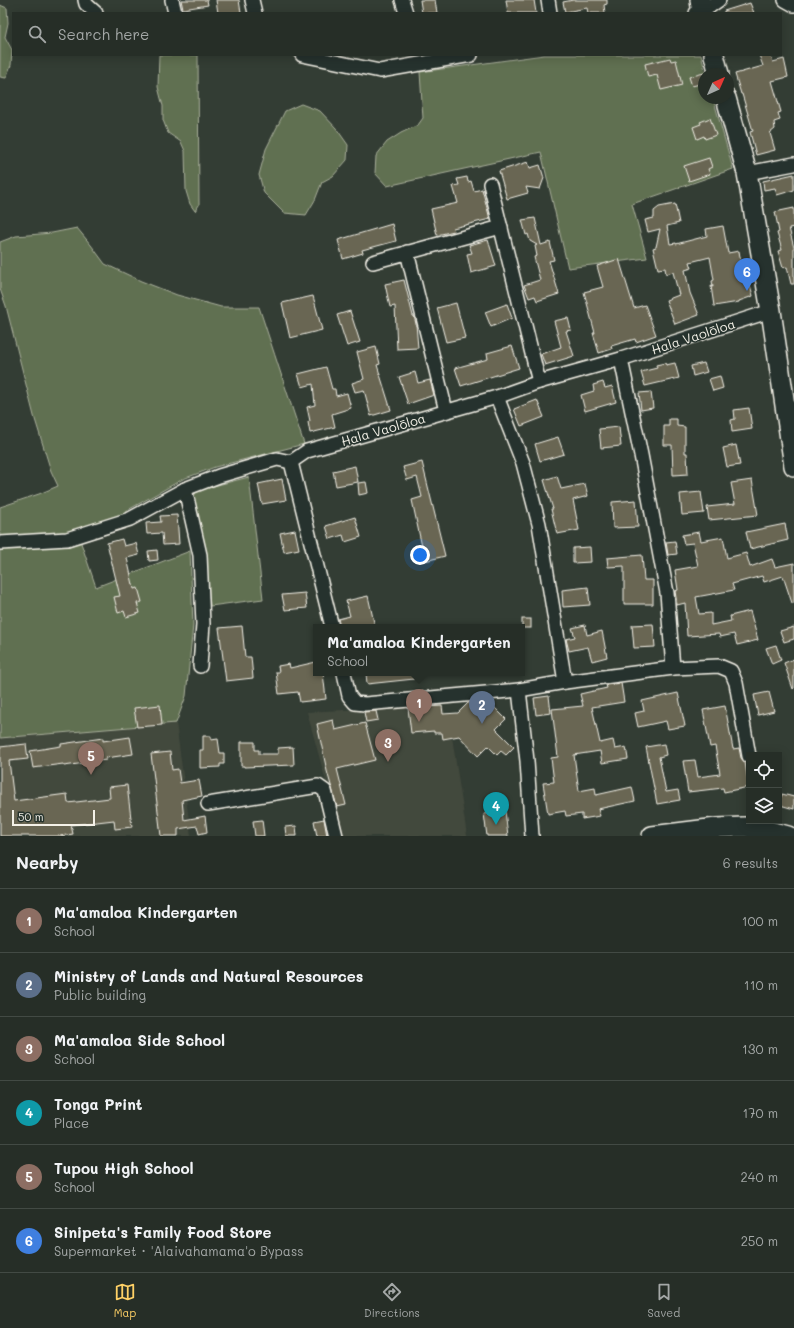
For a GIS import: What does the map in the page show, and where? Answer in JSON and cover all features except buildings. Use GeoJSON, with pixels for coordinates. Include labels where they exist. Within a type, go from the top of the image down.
{"type":"FeatureCollection","features":[{"type":"Feature","properties":{"kind":"main road"},"geometry":{"type":"LineString","coordinates":[[714,56],[717,68]]}},
{"type":"Feature","properties":{"kind":"main road"},"geometry":{"type":"LineString","coordinates":[[728,104],[746,173],[771,311],[794,466]]}},
{"type":"Feature","properties":{"kind":"main road"},"geometry":{"type":"LineString","coordinates":[[652,836],[717,828],[761,825],[788,836]]}},
{"type":"Feature","properties":{"kind":"street"},"geometry":{"type":"LineString","coordinates":[[85,0],[86,4],[95,12]]}},
{"type":"Feature","properties":{"kind":"street"},"geometry":{"type":"LineString","coordinates":[[172,0],[175,12]]}},
{"type":"Feature","properties":{"kind":"street"},"geometry":{"type":"LineString","coordinates":[[252,0],[254,12]]}},
{"type":"Feature","properties":{"kind":"street"},"geometry":{"type":"LineString","coordinates":[[402,0],[406,12]]}},
{"type":"Feature","properties":{"kind":"street"},"geometry":{"type":"LineString","coordinates":[[548,0],[550,12]]}},
{"type":"Feature","properties":{"kind":"street"},"geometry":{"type":"LineString","coordinates":[[700,9],[719,0]]}},
{"type":"Feature","properties":{"kind":"street"},"geometry":{"type":"LineString","coordinates":[[785,0],[794,5]]}},
{"type":"Feature","properties":{"kind":"street"},"geometry":{"type":"LineString","coordinates":[[307,56],[380,71],[421,59],[458,56]]}},
{"type":"Feature","properties":{"kind":"street"},"geometry":{"type":"LineString","coordinates":[[746,173],[794,164]]}},
{"type":"Feature","properties":{"kind":"street"},"geometry":{"type":"LineString","coordinates":[[490,184],[539,382]]}},
{"type":"Feature","properties":{"kind":"street"},"geometry":{"type":"LineString","coordinates":[[373,262],[500,227]]}},
{"type":"Feature","properties":{"kind":"street"},"geometry":{"type":"LineString","coordinates":[[407,252],[446,411]]}},
{"type":"Feature","properties":{"kind":"street","name":"Hala Vaolōloa"},"geometry":{"type":"LineString","coordinates":[[291,462],[307,451],[621,359],[771,311]]}},
{"type":"Feature","properties":{"kind":"street"},"geometry":{"type":"LineString","coordinates":[[621,359],[667,593],[674,668]]}},
{"type":"Feature","properties":{"kind":"street"},"geometry":{"type":"LineString","coordinates":[[497,396],[522,463],[539,524],[565,682]]}},
{"type":"Feature","properties":{"kind":"street"},"geometry":{"type":"LineString","coordinates":[[0,543],[67,539],[130,518],[185,489],[219,476],[277,459],[291,462],[331,624]]}},
{"type":"Feature","properties":{"kind":"street"},"geometry":{"type":"LineString","coordinates":[[185,489],[200,555],[203,624],[200,666]]}},
{"type":"Feature","properties":{"kind":"street"},"geometry":{"type":"LineString","coordinates":[[345,676],[350,696],[355,703],[365,704],[519,690],[565,682],[674,668],[719,666],[731,672],[736,683],[748,752]]}},
{"type":"Feature","properties":{"kind":"street"},"geometry":{"type":"LineString","coordinates":[[519,690],[527,761],[532,836]]}},
{"type":"Feature","properties":{"kind":"street"},"geometry":{"type":"LineString","coordinates":[[208,804],[318,786],[325,791],[336,836]]}},
{"type":"Feature","properties":{"kind":"shaded area"},"geometry":{"type":"Polygon","coordinates":[[[442,702],[452,737],[467,836],[341,836],[307,712],[442,702]]]}},
{"type":"Feature","properties":{"kind":"shaded area"},"geometry":{"type":"Polygon","coordinates":[[[176,723],[191,836],[0,836],[0,738],[176,723]]]}},
{"type":"Feature","properties":{"kind":"green space"},"geometry":{"type":"Polygon","coordinates":[[[0,5],[7,8],[8,23],[5,37],[12,50],[11,65],[6,78],[0,77],[0,5]]]}},
{"type":"Feature","properties":{"kind":"green space"},"geometry":{"type":"Polygon","coordinates":[[[159,56],[198,56],[199,205],[195,211],[190,204],[186,191],[185,151],[181,142],[168,133],[163,120],[163,106],[158,87],[159,56]]]}},
{"type":"Feature","properties":{"kind":"green space"},"geometry":{"type":"Polygon","coordinates":[[[537,56],[701,56],[704,68],[698,68],[698,104],[715,104],[733,169],[632,204],[647,258],[568,268],[541,152],[387,186],[375,173],[376,156],[387,142],[418,125],[423,118],[420,72],[537,56]]]}},
{"type":"Feature","properties":{"kind":"green space"},"geometry":{"type":"Polygon","coordinates":[[[301,104],[320,111],[336,128],[348,145],[347,160],[333,176],[322,182],[315,200],[306,215],[284,213],[264,193],[259,175],[266,149],[285,111],[301,104]]]}},
{"type":"Feature","properties":{"kind":"green space"},"geometry":{"type":"Polygon","coordinates":[[[77,228],[105,264],[141,281],[177,295],[221,307],[259,307],[304,444],[215,467],[183,479],[126,511],[123,525],[80,540],[96,587],[190,551],[193,625],[186,696],[176,723],[0,738],[0,507],[58,486],[51,471],[34,416],[6,306],[0,289],[0,242],[16,236],[52,233],[77,228]]]}},
{"type":"Feature","properties":{"kind":"green space"},"geometry":{"type":"Polygon","coordinates":[[[249,477],[263,599],[210,606],[206,558],[193,497],[198,490],[249,477]]]}},
{"type":"Feature","properties":{"kind":"place","name":"Sinipeta's Family Food Store"},"geometry":{"type":"Point","coordinates":[747,291]}},
{"type":"Feature","properties":{"kind":"place","name":"Ma'amaloa Kindergarten"},"geometry":{"type":"Point","coordinates":[419,722]}},
{"type":"Feature","properties":{"kind":"place","name":"Ministry of Lands and Natural Resources"},"geometry":{"type":"Point","coordinates":[482,724]}},
{"type":"Feature","properties":{"kind":"place","name":"Ma'amaloa Side School"},"geometry":{"type":"Point","coordinates":[388,762]}},
{"type":"Feature","properties":{"kind":"place","name":"Tupou High School"},"geometry":{"type":"Point","coordinates":[91,775]}},
{"type":"Feature","properties":{"kind":"place","name":"Tonga Print"},"geometry":{"type":"Point","coordinates":[496,825]}}]}
